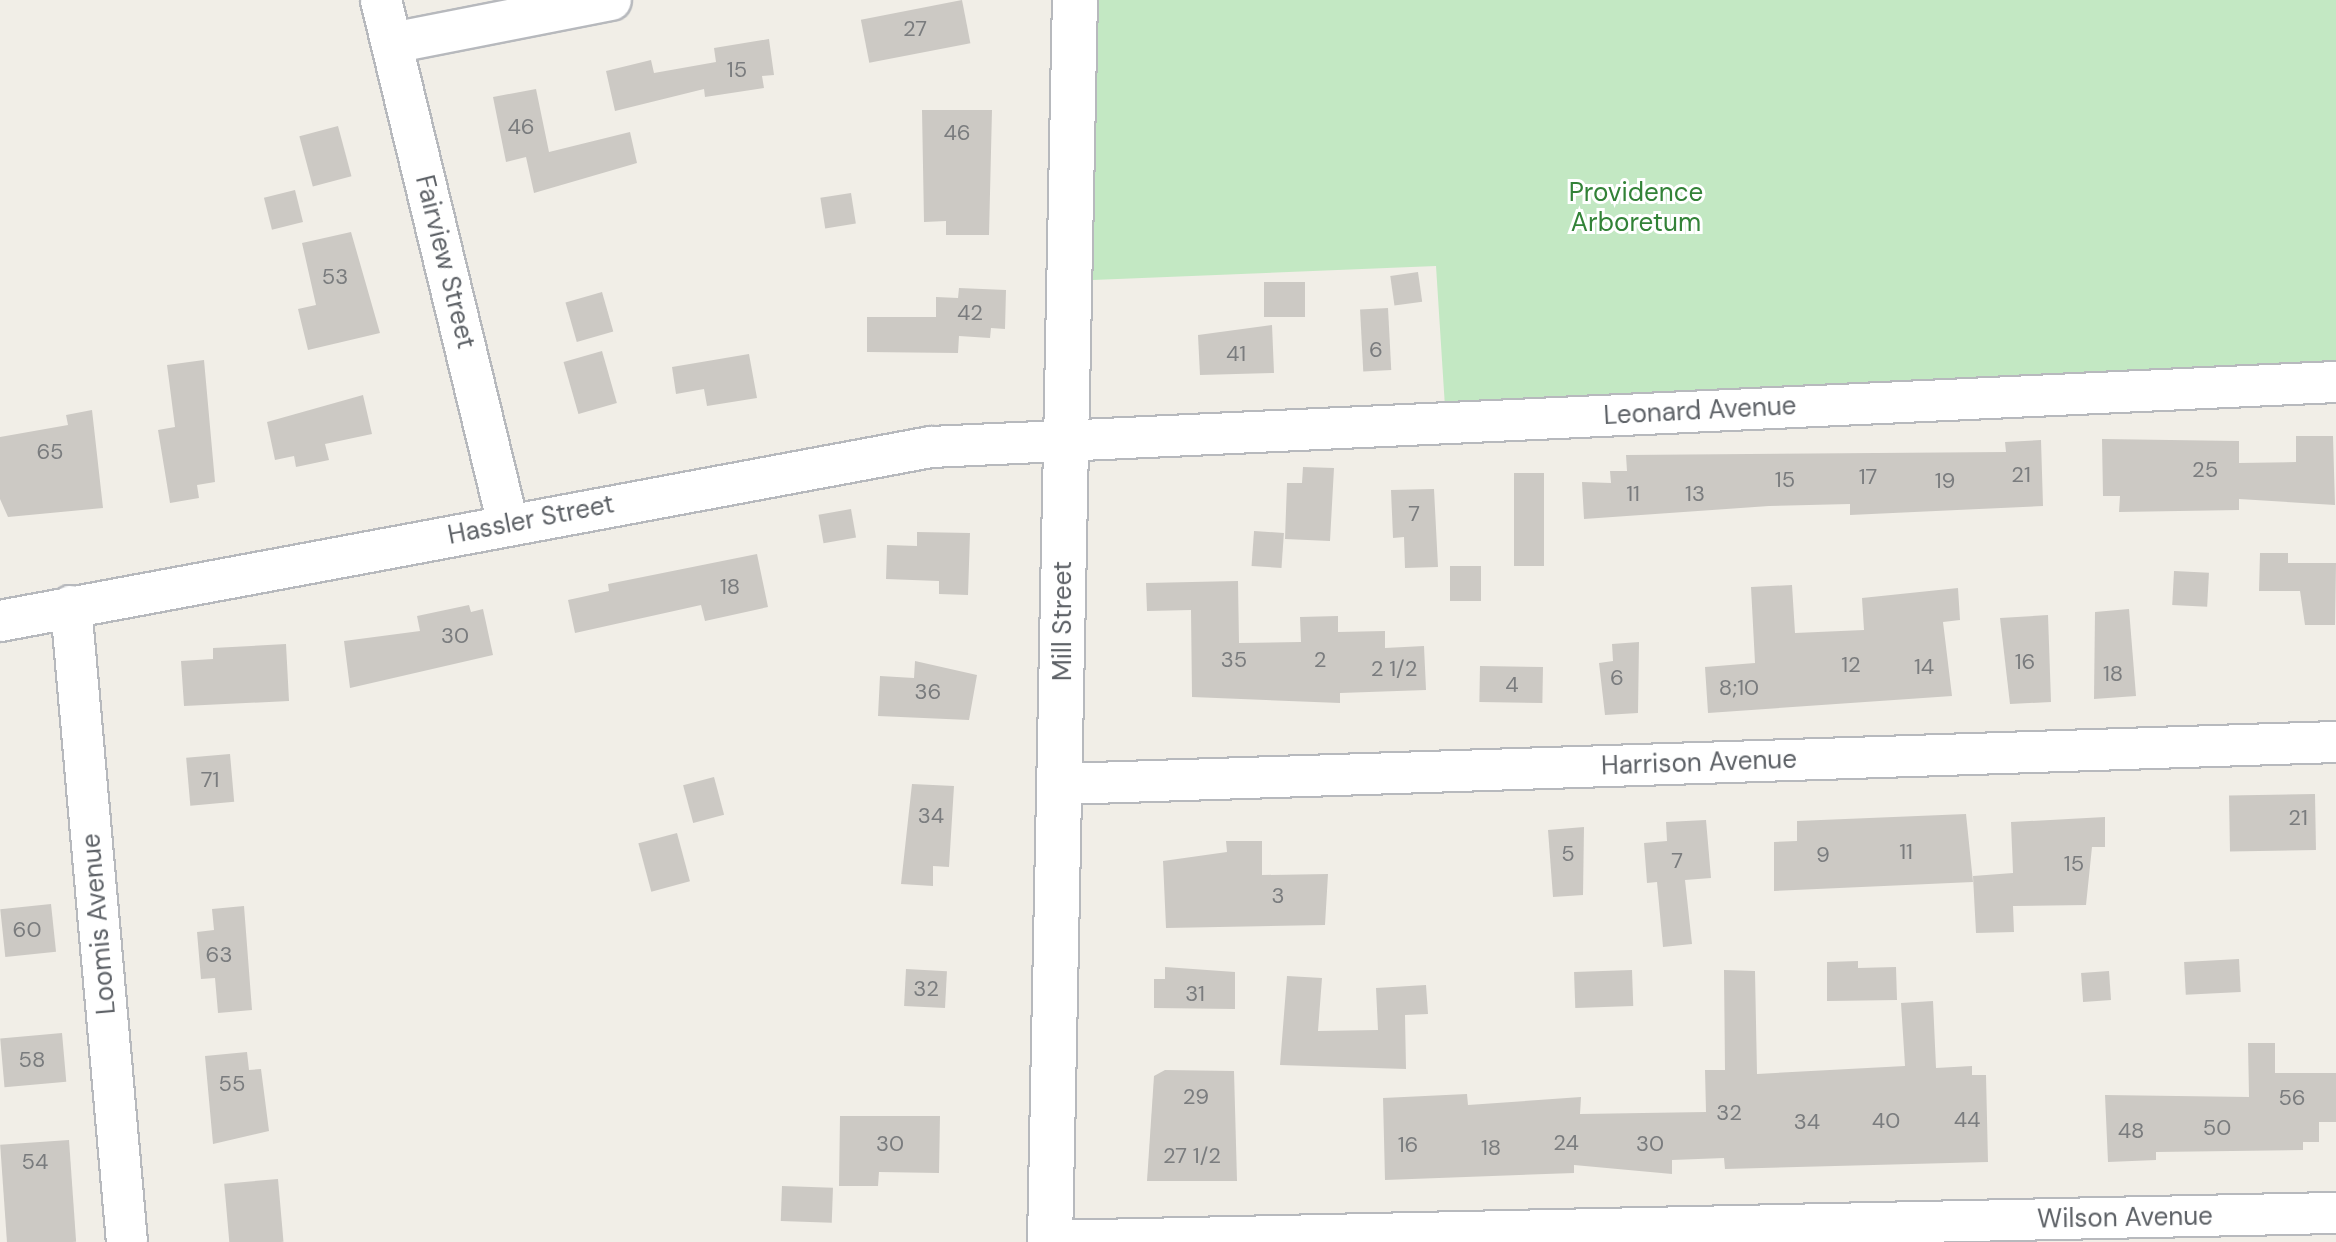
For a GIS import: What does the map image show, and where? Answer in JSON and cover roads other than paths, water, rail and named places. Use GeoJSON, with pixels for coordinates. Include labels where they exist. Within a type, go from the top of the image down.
{"type":"FeatureCollection","features":[{"type":"Feature","properties":{"kind":"street","name":"Fairview Street"},"geometry":{"type":"LineString","coordinates":[[381,0],[508,524]]}},
{"type":"Feature","properties":{"kind":"street"},"geometry":{"type":"LineString","coordinates":[[392,43],[611,0]]}},
{"type":"Feature","properties":{"kind":"street","name":"Mill Street"},"geometry":{"type":"LineString","coordinates":[[1050,1242],[1063,784],[1064,437],[1075,0]]}},
{"type":"Feature","properties":{"kind":"street","name":"Leonard Avenue"},"geometry":{"type":"LineString","coordinates":[[1064,437],[2336,382]]}},
{"type":"Feature","properties":{"kind":"street","name":"Hassler Street"},"geometry":{"type":"LineString","coordinates":[[0,621],[931,447],[1064,437]]}},
{"type":"Feature","properties":{"kind":"street","name":"Loomis Avenue"},"geometry":{"type":"LineString","coordinates":[[71,606],[127,1242]]}},
{"type":"Feature","properties":{"kind":"street","name":"Harrison Avenue"},"geometry":{"type":"LineString","coordinates":[[1063,784],[2336,742]]}},
{"type":"Feature","properties":{"kind":"street","name":"Wilson Avenue"},"geometry":{"type":"LineString","coordinates":[[1050,1242],[1638,1235],[2336,1213]]}},
{"type":"Feature","properties":{"kind":"park label","name":"Providence Arboretum"},"geometry":{"type":"Point","coordinates":[1636,208]}}]}
